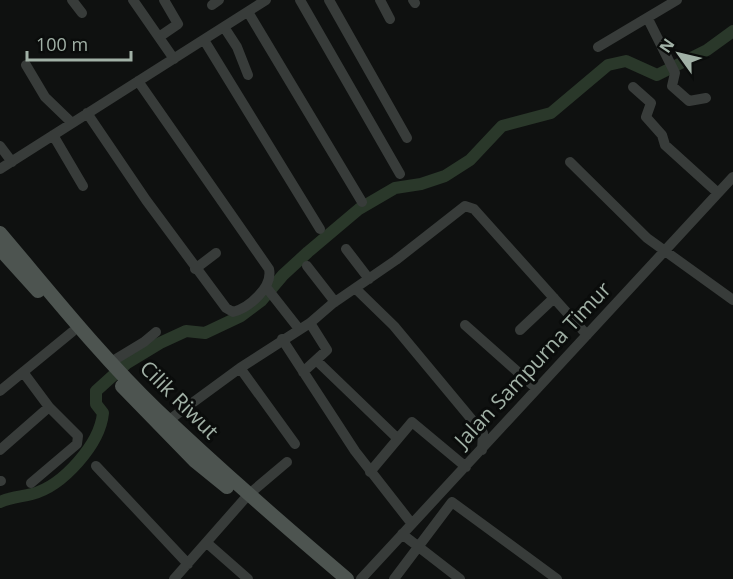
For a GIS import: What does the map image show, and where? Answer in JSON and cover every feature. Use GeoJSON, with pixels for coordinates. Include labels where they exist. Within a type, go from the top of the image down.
{"type":"FeatureCollection","features":[{"type":"Feature","properties":{"kind":"main road","name":"Cilik Riwut"},"geometry":{"type":"LineString","coordinates":[[0,233],[59,310],[72,332],[111,366]]}},
{"type":"Feature","properties":{"kind":"main road","name":"Cilik Riwut"},"geometry":{"type":"LineString","coordinates":[[0,249],[111,366],[195,462],[246,498],[346,579]]}},
{"type":"Feature","properties":{"kind":"main road","name":"Cilik Riwut"},"geometry":{"type":"LineString","coordinates":[[140,399],[169,420],[246,498],[336,579]]}},
{"type":"Feature","properties":{"kind":"street"},"geometry":{"type":"LineString","coordinates":[[72,0],[82,13]]}},
{"type":"Feature","properties":{"kind":"street"},"geometry":{"type":"LineString","coordinates":[[133,0],[174,58]]}},
{"type":"Feature","properties":{"kind":"street"},"geometry":{"type":"LineString","coordinates":[[159,38],[178,24],[164,0]]}},
{"type":"Feature","properties":{"kind":"street"},"geometry":{"type":"LineString","coordinates":[[0,169],[266,0]]}},
{"type":"Feature","properties":{"kind":"street"},"geometry":{"type":"LineString","coordinates":[[300,0],[400,174]]}},
{"type":"Feature","properties":{"kind":"street"},"geometry":{"type":"LineString","coordinates":[[329,0],[407,138]]}},
{"type":"Feature","properties":{"kind":"street"},"geometry":{"type":"LineString","coordinates":[[380,0],[390,19]]}},
{"type":"Feature","properties":{"kind":"street"},"geometry":{"type":"LineString","coordinates":[[598,47],[648,19],[663,4],[677,0]]}},
{"type":"Feature","properties":{"kind":"street"},"geometry":{"type":"LineString","coordinates":[[248,12],[362,202]]}},
{"type":"Feature","properties":{"kind":"street"},"geometry":{"type":"LineString","coordinates":[[648,19],[676,76],[672,84],[687,100],[706,98]]}},
{"type":"Feature","properties":{"kind":"street"},"geometry":{"type":"LineString","coordinates":[[224,27],[237,47],[248,75]]}},
{"type":"Feature","properties":{"kind":"street"},"geometry":{"type":"LineString","coordinates":[[204,40],[320,229]]}},
{"type":"Feature","properties":{"kind":"street"},"geometry":{"type":"LineString","coordinates":[[26,65],[45,97],[72,123]]}},
{"type":"Feature","properties":{"kind":"street"},"geometry":{"type":"LineString","coordinates":[[138,81],[269,269],[270,291],[299,330]]}},
{"type":"Feature","properties":{"kind":"street"},"geometry":{"type":"LineString","coordinates":[[633,87],[651,102],[646,117],[662,135],[665,145],[718,193]]}},
{"type":"Feature","properties":{"kind":"street"},"geometry":{"type":"LineString","coordinates":[[87,113],[195,268],[226,308],[233,312],[244,308],[270,291]]}},
{"type":"Feature","properties":{"kind":"street"},"geometry":{"type":"LineString","coordinates":[[53,135],[83,186]]}},
{"type":"Feature","properties":{"kind":"street"},"geometry":{"type":"LineString","coordinates":[[0,146],[12,162]]}},
{"type":"Feature","properties":{"kind":"street"},"geometry":{"type":"LineString","coordinates":[[570,162],[632,224],[663,251],[733,300]]}},
{"type":"Feature","properties":{"kind":"street","name":"Jalan Sampurna Timur"},"geometry":{"type":"LineString","coordinates":[[362,579],[733,177]]}},
{"type":"Feature","properties":{"kind":"street"},"geometry":{"type":"LineString","coordinates":[[169,420],[282,339],[310,323],[460,209],[469,206],[587,335]]}},
{"type":"Feature","properties":{"kind":"street"},"geometry":{"type":"LineString","coordinates":[[346,249],[369,279]]}},
{"type":"Feature","properties":{"kind":"street"},"geometry":{"type":"LineString","coordinates":[[195,268],[216,253]]}},
{"type":"Feature","properties":{"kind":"street"},"geometry":{"type":"LineString","coordinates":[[307,266],[335,302]]}},
{"type":"Feature","properties":{"kind":"street"},"geometry":{"type":"LineString","coordinates":[[356,288],[394,326],[483,433],[482,450]]}},
{"type":"Feature","properties":{"kind":"street"},"geometry":{"type":"LineString","coordinates":[[520,330],[554,298]]}},
{"type":"Feature","properties":{"kind":"street"},"geometry":{"type":"LineString","coordinates":[[303,372],[327,350],[310,323]]}},
{"type":"Feature","properties":{"kind":"street"},"geometry":{"type":"LineString","coordinates":[[465,325],[537,389]]}},
{"type":"Feature","properties":{"kind":"street"},"geometry":{"type":"LineString","coordinates":[[0,391],[72,332]]}},
{"type":"Feature","properties":{"kind":"street"},"geometry":{"type":"LineString","coordinates":[[111,366],[156,332]]}},
{"type":"Feature","properties":{"kind":"street"},"geometry":{"type":"LineString","coordinates":[[282,339],[370,472],[412,524]]}},
{"type":"Feature","properties":{"kind":"street"},"geometry":{"type":"LineString","coordinates":[[317,361],[397,438]]}},
{"type":"Feature","properties":{"kind":"street"},"geometry":{"type":"LineString","coordinates":[[240,368],[295,444]]}},
{"type":"Feature","properties":{"kind":"street"},"geometry":{"type":"LineString","coordinates":[[23,372],[49,406],[77,433],[78,441],[31,483]]}},
{"type":"Feature","properties":{"kind":"street"},"geometry":{"type":"LineString","coordinates":[[0,450],[49,406]]}},
{"type":"Feature","properties":{"kind":"street"},"geometry":{"type":"LineString","coordinates":[[370,472],[412,422],[466,467]]}},
{"type":"Feature","properties":{"kind":"street"},"geometry":{"type":"LineString","coordinates":[[174,579],[246,498],[287,462]]}},
{"type":"Feature","properties":{"kind":"street"},"geometry":{"type":"LineString","coordinates":[[96,466],[188,564]]}},
{"type":"Feature","properties":{"kind":"street"},"geometry":{"type":"LineString","coordinates":[[393,579],[453,502],[557,579]]}},
{"type":"Feature","properties":{"kind":"street"},"geometry":{"type":"LineString","coordinates":[[402,534],[460,579]]}},
{"type":"Feature","properties":{"kind":"street"},"geometry":{"type":"LineString","coordinates":[[207,543],[248,579]]}},
{"type":"Feature","properties":{"kind":"waterway"},"geometry":{"type":"LineString","coordinates":[[0,502],[44,489],[56,482],[78,462],[95,438],[100,425],[103,413],[96,404],[96,391],[127,363],[160,343],[186,331],[205,333],[241,316],[261,301],[283,275],[308,252],[359,209],[395,188],[421,184],[445,176],[470,160],[502,126],[551,113],[608,65],[626,61],[657,75],[707,50],[733,31]]}}]}
